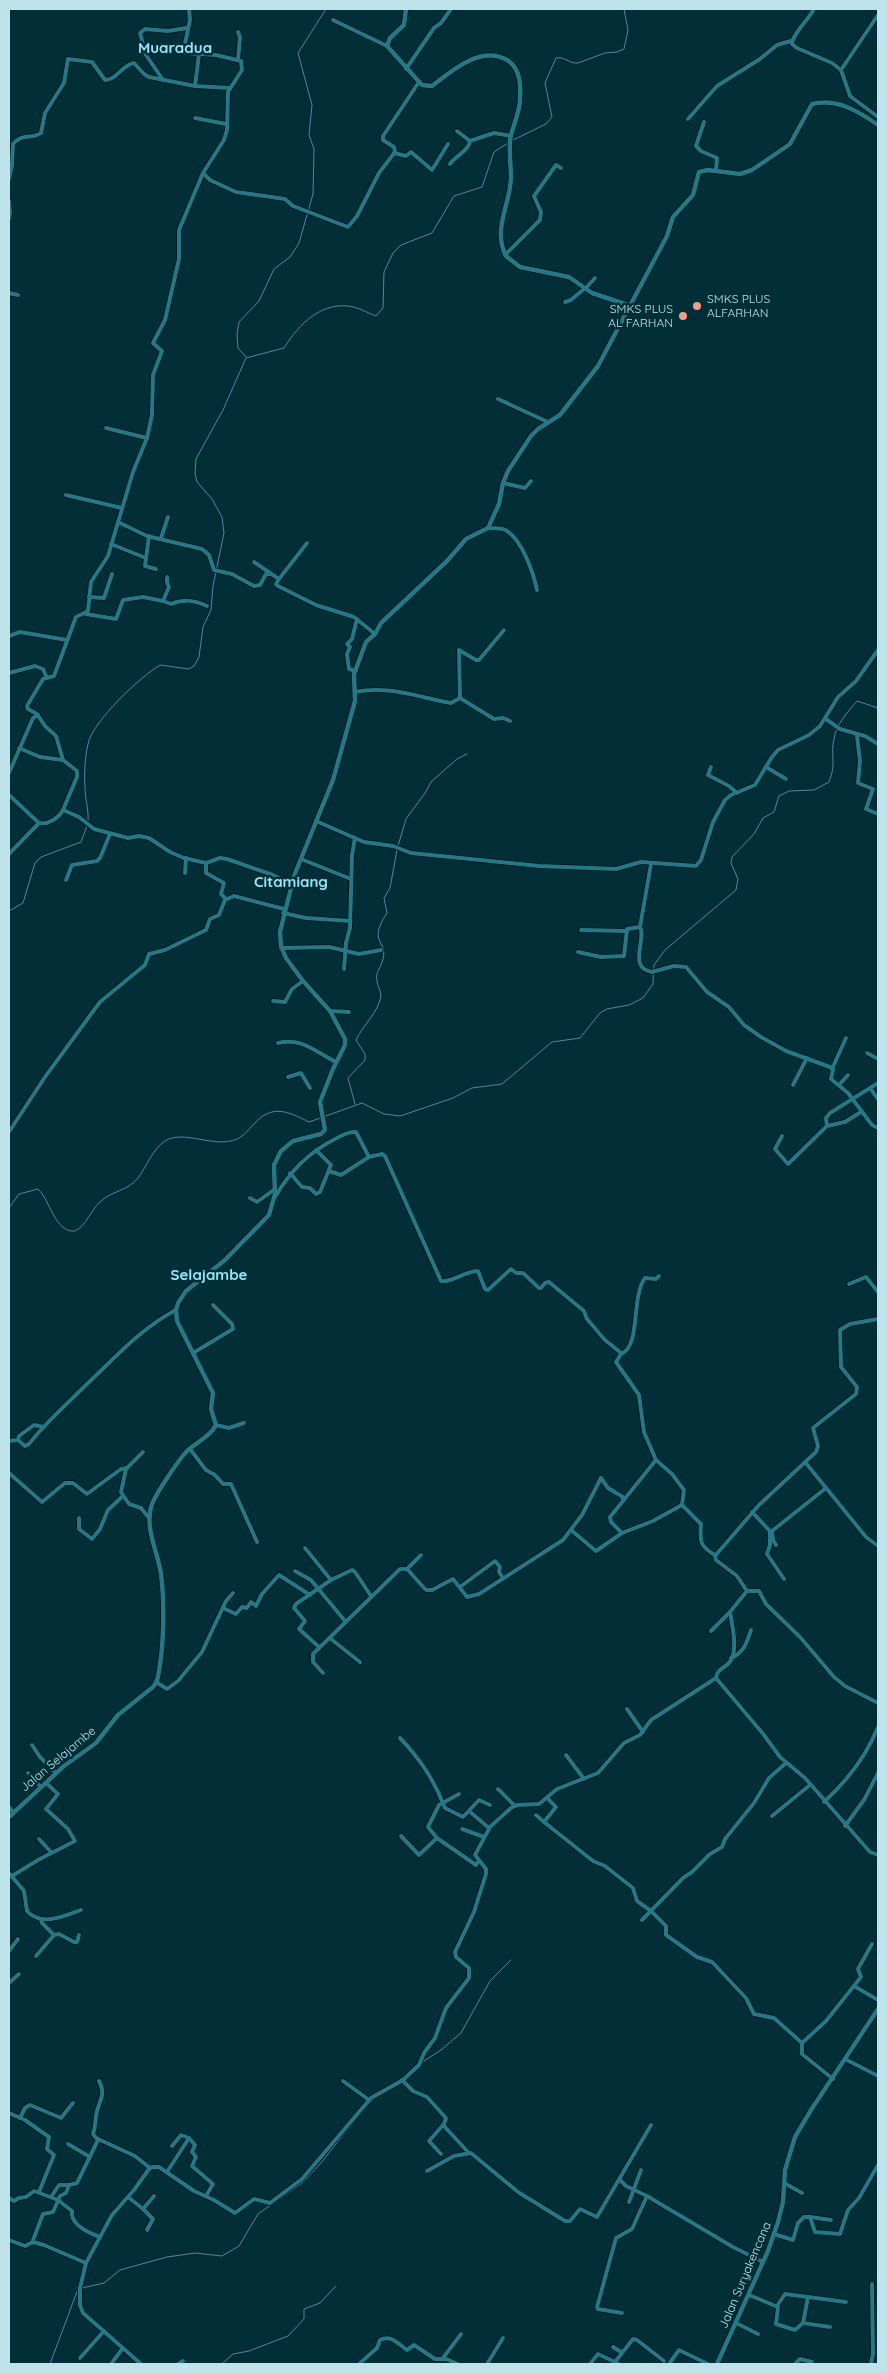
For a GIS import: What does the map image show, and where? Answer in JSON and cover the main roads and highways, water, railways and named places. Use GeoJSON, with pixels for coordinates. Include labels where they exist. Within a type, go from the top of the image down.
{"type":"FeatureCollection","features":[{"type":"Feature","properties":{"kind":"waterway"},"geometry":{"type":"LineString","coordinates":[[246,357],[238,348],[237,334],[239,322],[259,301],[274,269],[290,257],[299,243],[313,194],[314,149],[309,135],[312,105],[298,53],[326,9]]}},
{"type":"Feature","properties":{"kind":"waterway"},"geometry":{"type":"LineString","coordinates":[[511,141],[546,124],[552,117],[545,83],[556,58],[578,63],[605,53],[624,49],[628,30],[624,9]]}},
{"type":"Feature","properties":{"kind":"waterway"},"geometry":{"type":"LineString","coordinates":[[88,822],[85,760],[91,735],[98,724],[129,689],[160,665],[189,669],[194,666],[199,657],[203,627],[211,610],[213,586],[224,533],[222,517],[212,499],[197,482],[195,473],[196,459],[223,410],[246,358],[284,348],[304,323],[313,316],[332,307],[354,307],[376,316],[383,308],[384,272],[393,253],[401,245],[432,233],[454,196],[482,187],[494,152],[508,143]]}},
{"type":"Feature","properties":{"kind":"waterway"},"geometry":{"type":"LineString","coordinates":[[9,1208],[19,1194],[38,1189],[62,1227],[75,1231],[83,1225],[104,1198],[134,1182],[160,1145],[173,1138],[228,1141],[240,1138],[261,1118],[274,1112],[280,1111],[309,1122],[362,1103],[384,1114],[400,1116],[453,1098],[472,1088],[502,1084],[552,1042],[580,1038],[600,1013],[607,1009],[629,1005],[643,998],[653,984],[654,965],[665,950],[736,890],[738,879],[731,863],[732,857],[754,834],[763,818],[774,812],[779,796],[789,791],[814,790],[829,782],[833,770],[833,745],[837,728],[857,701],[878,708]]}},
{"type":"Feature","properties":{"kind":"waterway"},"geometry":{"type":"LineString","coordinates":[[398,846],[406,819],[431,782],[457,759],[467,754]]}},
{"type":"Feature","properties":{"kind":"waterway"},"geometry":{"type":"LineString","coordinates":[[9,911],[23,903],[35,863],[41,857],[81,842],[87,826]]}},
{"type":"Feature","properties":{"kind":"waterway"},"geometry":{"type":"LineString","coordinates":[[355,1104],[348,1078],[365,1060],[365,1054],[356,1040],[377,1008],[381,996],[377,983],[377,972],[384,953],[378,936],[381,923],[387,913],[384,898],[390,888],[397,850]]}},
{"type":"Feature","properties":{"kind":"waterway"},"geometry":{"type":"LineString","coordinates":[[421,2063],[441,2050],[461,2033],[490,1981],[511,1960]]}},
{"type":"Feature","properties":{"kind":"waterway"},"geometry":{"type":"LineString","coordinates":[[365,2108],[375,2098]]}},
{"type":"Feature","properties":{"kind":"waterway"},"geometry":{"type":"LineString","coordinates":[[82,2288],[104,2283],[120,2270],[167,2257],[195,2253],[222,2256],[239,2246],[258,2214],[302,2183],[321,2163],[361,2112]]}},
{"type":"Feature","properties":{"kind":"waterway"},"geometry":{"type":"LineString","coordinates":[[222,2364],[233,2354],[249,2351],[288,2336],[304,2319],[304,2309],[320,2303],[336,2286]]}},
{"type":"Feature","properties":{"kind":"waterway"},"geometry":{"type":"LineString","coordinates":[[50,2364],[78,2289]]}},
{"type":"Feature","properties":{"kind":"place","name":"SMKS PLUS ALFARHAN"},"geometry":{"type":"Point","coordinates":[697,306]}},
{"type":"Feature","properties":{"kind":"place","name":"SMKS PLUS AL FARHAN"},"geometry":{"type":"Point","coordinates":[683,316]}},
{"type":"Feature","properties":{"kind":"district","name":"Muaradua"},"geometry":{"type":"Point","coordinates":[175,48]}},
{"type":"Feature","properties":{"kind":"district","name":"Citamiang"},"geometry":{"type":"Point","coordinates":[291,882]}},
{"type":"Feature","properties":{"kind":"district","name":"Selajambe"},"geometry":{"type":"Point","coordinates":[209,1275]}}]}
